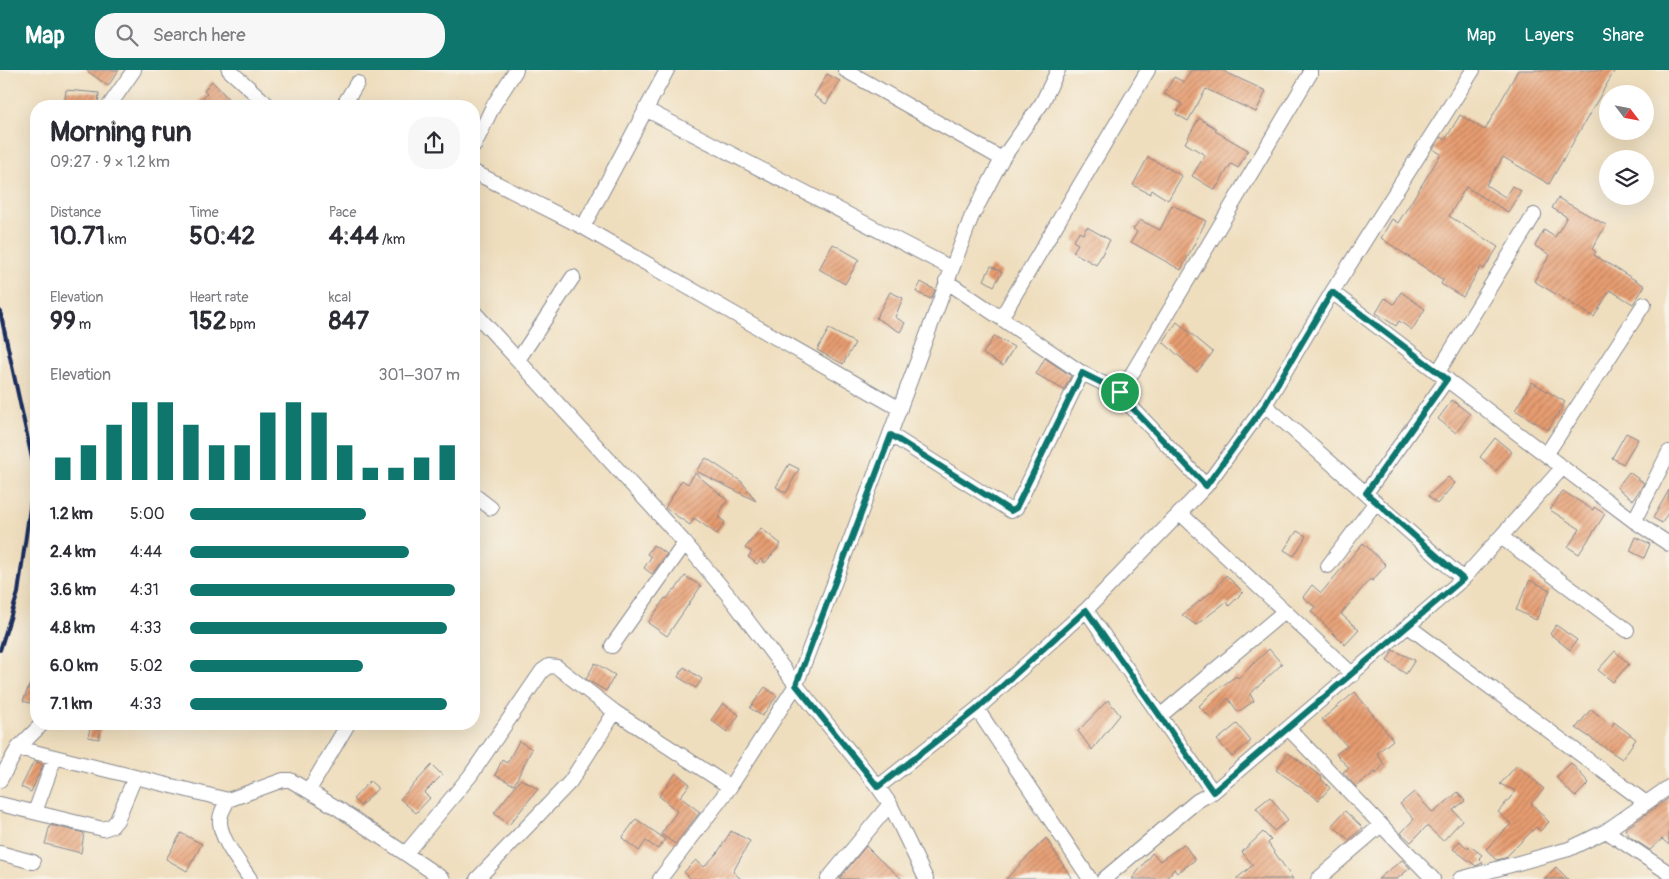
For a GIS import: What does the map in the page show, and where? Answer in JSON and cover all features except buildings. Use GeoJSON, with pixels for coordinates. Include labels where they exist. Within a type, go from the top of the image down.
{"type":"FeatureCollection","features":[{"type":"Feature","properties":{"kind":"street"},"geometry":{"type":"LineString","coordinates":[[112,100],[134,70]]}},
{"type":"Feature","properties":{"kind":"street"},"geometry":{"type":"LineString","coordinates":[[229,70],[262,100]]}},
{"type":"Feature","properties":{"kind":"street"},"geometry":{"type":"LineString","coordinates":[[480,133],[493,106],[516,70]]}},
{"type":"Feature","properties":{"kind":"street"},"geometry":{"type":"LineString","coordinates":[[583,227],[667,70]]}},
{"type":"Feature","properties":{"kind":"street"},"geometry":{"type":"LineString","coordinates":[[845,70],[1002,159]]}},
{"type":"Feature","properties":{"kind":"street"},"geometry":{"type":"LineString","coordinates":[[660,879],[730,787],[796,685],[971,218],[1002,159],[1042,103],[1058,70]]}},
{"type":"Feature","properties":{"kind":"street"},"geometry":{"type":"LineString","coordinates":[[1001,318],[1148,70]]}},
{"type":"Feature","properties":{"kind":"street"},"geometry":{"type":"LineString","coordinates":[[1120,392],[1310,74],[1310,70]]}},
{"type":"Feature","properties":{"kind":"street"},"geometry":{"type":"LineString","coordinates":[[878,787],[977,709],[1086,610],[1181,514],[1206,486],[1265,405],[1332,292],[1473,70]]}},
{"type":"Feature","properties":{"kind":"street"},"geometry":{"type":"LineString","coordinates":[[347,100],[357,83]]}},
{"type":"Feature","properties":{"kind":"street"},"geometry":{"type":"LineString","coordinates":[[645,109],[951,268]]}},
{"type":"Feature","properties":{"kind":"street"},"geometry":{"type":"LineString","coordinates":[[480,175],[583,227],[900,409]]}},
{"type":"Feature","properties":{"kind":"street"},"geometry":{"type":"LineString","coordinates":[[1328,566],[1371,498],[1534,215]]}},
{"type":"Feature","properties":{"kind":"street"},"geometry":{"type":"LineString","coordinates":[[518,360],[573,278]]}},
{"type":"Feature","properties":{"kind":"street"},"geometry":{"type":"LineString","coordinates":[[946,281],[1082,373],[1120,392],[1122,397],[1206,486]]}},
{"type":"Feature","properties":{"kind":"street"},"geometry":{"type":"LineString","coordinates":[[1332,292],[1546,456],[1634,521],[1669,544]]}},
{"type":"Feature","properties":{"kind":"street"},"geometry":{"type":"LineString","coordinates":[[1546,456],[1644,304]]}},
{"type":"Feature","properties":{"kind":"street"},"geometry":{"type":"LineString","coordinates":[[480,319],[685,543],[730,596],[796,685],[890,804],[926,879]]}},
{"type":"Feature","properties":{"kind":"street"},"geometry":{"type":"LineString","coordinates":[[891,435],[1011,511],[1016,508],[1082,373]]}},
{"type":"Feature","properties":{"kind":"street"},"geometry":{"type":"LineString","coordinates":[[1265,405],[1463,579]]}},
{"type":"Feature","properties":{"kind":"street"},"geometry":{"type":"LineString","coordinates":[[1634,521],[1669,452]]}},
{"type":"Feature","properties":{"kind":"street"},"geometry":{"type":"LineString","coordinates":[[1104,879],[1197,801],[1213,792],[1353,675],[1463,579],[1563,467]]}},
{"type":"Feature","properties":{"kind":"street"},"geometry":{"type":"LineString","coordinates":[[480,500],[491,508]]}},
{"type":"Feature","properties":{"kind":"street"},"geometry":{"type":"LineString","coordinates":[[1181,514],[1353,675]]}},
{"type":"Feature","properties":{"kind":"street"},"geometry":{"type":"LineString","coordinates":[[1501,537],[1626,630]]}},
{"type":"Feature","properties":{"kind":"street"},"geometry":{"type":"LineString","coordinates":[[612,646],[685,543]]}},
{"type":"Feature","properties":{"kind":"street"},"geometry":{"type":"LineString","coordinates":[[1086,610],[1213,792]]}},
{"type":"Feature","properties":{"kind":"street"},"geometry":{"type":"LineString","coordinates":[[1160,716],[1285,611]]}},
{"type":"Feature","properties":{"kind":"street"},"geometry":{"type":"LineString","coordinates":[[1408,626],[1646,803]]}},
{"type":"Feature","properties":{"kind":"street"},"geometry":{"type":"LineString","coordinates":[[406,853],[470,776],[542,671],[549,666],[557,667],[615,712],[730,787]]}},
{"type":"Feature","properties":{"kind":"street"},"geometry":{"type":"LineString","coordinates":[[977,709],[1090,879]]}},
{"type":"Feature","properties":{"kind":"street"},"geometry":{"type":"LineString","coordinates":[[477,879],[570,782],[615,712]]}},
{"type":"Feature","properties":{"kind":"street"},"geometry":{"type":"LineString","coordinates":[[1288,728],[1433,879]]}},
{"type":"Feature","properties":{"kind":"street"},"geometry":{"type":"LineString","coordinates":[[0,780],[18,748],[36,730]]}},
{"type":"Feature","properties":{"kind":"street"},"geometry":{"type":"LineString","coordinates":[[309,790],[344,730]]}},
{"type":"Feature","properties":{"kind":"street"},"geometry":{"type":"LineString","coordinates":[[18,748],[228,800],[283,780],[290,780],[309,790],[443,879]]}},
{"type":"Feature","properties":{"kind":"street"},"geometry":{"type":"LineString","coordinates":[[35,812],[55,757]]}},
{"type":"Feature","properties":{"kind":"street"},"geometry":{"type":"LineString","coordinates":[[0,804],[103,829],[112,826],[135,777]]}},
{"type":"Feature","properties":{"kind":"street"},"geometry":{"type":"LineString","coordinates":[[1460,879],[1569,849],[1606,831],[1669,787]]}},
{"type":"Feature","properties":{"kind":"street"},"geometry":{"type":"LineString","coordinates":[[228,800],[221,814],[220,823],[227,843],[250,879]]}},
{"type":"Feature","properties":{"kind":"street"},"geometry":{"type":"LineString","coordinates":[[828,879],[890,804]]}},
{"type":"Feature","properties":{"kind":"street"},"geometry":{"type":"LineString","coordinates":[[1318,879],[1381,825]]}},
{"type":"Feature","properties":{"kind":"street"},"geometry":{"type":"LineString","coordinates":[[1606,831],[1669,873]]}},
{"type":"Feature","properties":{"kind":"street"},"geometry":{"type":"LineString","coordinates":[[0,853],[33,862]]}},
{"type":"Feature","properties":{"kind":"railway"},"geometry":{"type":"LineString","coordinates":[[0,311],[30,449]]}},
{"type":"Feature","properties":{"kind":"railway"},"geometry":{"type":"LineString","coordinates":[[0,650],[18,593],[30,508]]}},
{"type":"Feature","properties":{"kind":"route"},"geometry":{"type":"LineString","coordinates":[[1332,292],[1447,379],[1366,493],[1463,579],[1353,675],[1213,792],[1086,610],[977,709],[878,787],[796,685],[891,435],[1011,511],[1016,508],[1082,373],[1120,392],[1122,397],[1206,486],[1265,405],[1332,292]]}}]}
